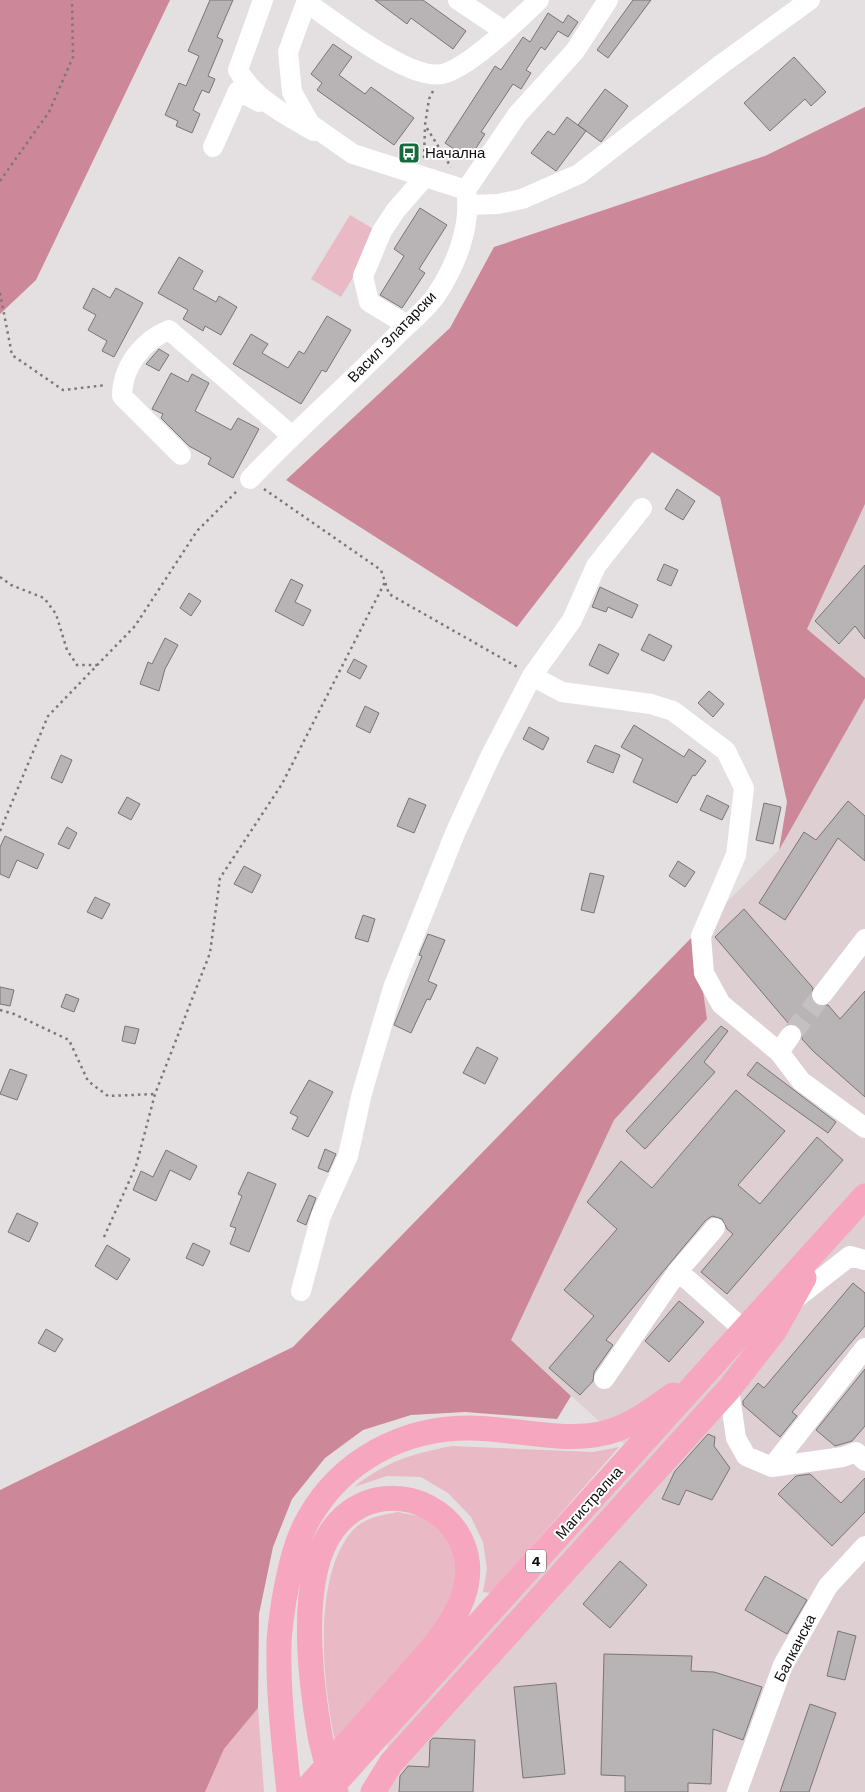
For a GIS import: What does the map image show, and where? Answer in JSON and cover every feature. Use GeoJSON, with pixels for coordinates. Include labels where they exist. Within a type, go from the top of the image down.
{"type":"FeatureCollection","features":[{"type":"Feature","properties":{"kind":"main road","name":"Магистрална"},"geometry":{"type":"LineString","coordinates":[[327,1792],[354,1749],[714,1363],[860,1203]]}},
{"type":"Feature","properties":{"kind":"main road"},"geometry":{"type":"LineString","coordinates":[[373,1792],[392,1763],[729,1389],[775,1330],[824,1242]]}},
{"type":"Feature","properties":{"kind":"main road"},"geometry":{"type":"LineString","coordinates":[[289,1792],[281,1681],[280,1628],[287,1582],[296,1550],[308,1518],[330,1488],[360,1460],[396,1441],[435,1429],[470,1428],[572,1437],[601,1434],[630,1423],[658,1406],[714,1363]]}},
{"type":"Feature","properties":{"kind":"main road"},"geometry":{"type":"LineString","coordinates":[[281,1681],[306,1792],[354,1749],[434,1646],[455,1615],[463,1596],[467,1562],[459,1535],[438,1511],[410,1499],[384,1499],[356,1509],[334,1528],[322,1549],[312,1592],[310,1659],[319,1731],[336,1792]]}},
{"type":"Feature","properties":{"kind":"street"},"geometry":{"type":"LineString","coordinates":[[263,0],[238,70],[245,83],[288,116]]}},
{"type":"Feature","properties":{"kind":"street"},"geometry":{"type":"LineString","coordinates":[[458,0],[504,31]]}},
{"type":"Feature","properties":{"kind":"street"},"geometry":{"type":"LineString","coordinates":[[353,154],[310,124],[292,92],[288,52],[306,1],[387,56],[414,71],[442,74],[470,60],[538,0]]}},
{"type":"Feature","properties":{"kind":"street","name":"Васил Златарски"},"geometry":{"type":"LineString","coordinates":[[250,479],[291,435],[370,363],[436,295],[461,247],[467,198],[518,115],[575,50],[608,0]]}},
{"type":"Feature","properties":{"kind":"street"},"geometry":{"type":"LineString","coordinates":[[213,147],[238,90],[288,116],[353,154],[424,178],[467,198],[498,204],[522,199],[579,174],[723,63],[810,0]]}},
{"type":"Feature","properties":{"kind":"street"},"geometry":{"type":"LineString","coordinates":[[407,325],[369,302],[363,276],[382,232],[396,210],[424,178]]}},
{"type":"Feature","properties":{"kind":"street"},"geometry":{"type":"LineString","coordinates":[[181,455],[122,396],[122,384],[130,362],[155,336],[169,330],[291,435]]}},
{"type":"Feature","properties":{"kind":"street"},"geometry":{"type":"LineString","coordinates":[[301,1291],[321,1216],[348,1156],[362,1093],[392,988],[456,831],[490,755],[532,676],[572,620],[596,566],[642,508]]}},
{"type":"Feature","properties":{"kind":"street"},"geometry":{"type":"LineString","coordinates":[[532,676],[562,692],[651,704],[673,711],[726,751],[744,788],[736,855],[701,936],[704,973],[721,1004],[779,1052],[801,1081],[865,1128]]}},
{"type":"Feature","properties":{"kind":"street"},"geometry":{"type":"LineString","coordinates":[[822,995],[865,939]]}},
{"type":"Feature","properties":{"kind":"street"},"geometry":{"type":"LineString","coordinates":[[779,1052],[791,1035]]}},
{"type":"Feature","properties":{"kind":"street"},"geometry":{"type":"LineString","coordinates":[[604,1379],[678,1271],[715,1228]]}},
{"type":"Feature","properties":{"kind":"street"},"geometry":{"type":"LineString","coordinates":[[792,1300],[850,1256],[865,1260]]}},
{"type":"Feature","properties":{"kind":"street"},"geometry":{"type":"LineString","coordinates":[[678,1271],[744,1330]]}},
{"type":"Feature","properties":{"kind":"street"},"geometry":{"type":"LineString","coordinates":[[772,1466],[865,1348]]}},
{"type":"Feature","properties":{"kind":"street"},"geometry":{"type":"LineString","coordinates":[[729,1389],[736,1438],[746,1456],[772,1466],[843,1456],[862,1451]]}},
{"type":"Feature","properties":{"kind":"street","name":"Балканска"},"geometry":{"type":"LineString","coordinates":[[737,1792],[783,1665],[828,1586],[865,1546]]}},
{"type":"Feature","properties":{"kind":"path"},"geometry":{"type":"LineString","coordinates":[[0,181],[49,112],[73,57],[72,0]]}},
{"type":"Feature","properties":{"kind":"path"},"geometry":{"type":"LineString","coordinates":[[424,178],[425,125],[429,99],[442,74]]}},
{"type":"Feature","properties":{"kind":"path"},"geometry":{"type":"LineString","coordinates":[[425,125],[467,198]]}},
{"type":"Feature","properties":{"kind":"path"},"geometry":{"type":"LineString","coordinates":[[0,293],[12,355],[63,390],[122,384]]}},
{"type":"Feature","properties":{"kind":"path"},"geometry":{"type":"LineString","coordinates":[[0,831],[48,716],[135,626],[197,531],[250,479],[381,570],[389,594],[532,676]]}},
{"type":"Feature","properties":{"kind":"path"},"geometry":{"type":"LineString","coordinates":[[0,577],[11,584],[44,598],[56,614],[66,650],[77,664],[97,665]]}},
{"type":"Feature","properties":{"kind":"path"},"geometry":{"type":"LineString","coordinates":[[104,1237],[136,1166],[155,1094],[210,953],[220,878],[282,784],[385,582]]}},
{"type":"Feature","properties":{"kind":"path"},"geometry":{"type":"LineString","coordinates":[[0,1010],[14,1014],[69,1040],[88,1081],[108,1096],[155,1094]]}},
{"type":"Feature","properties":{"kind":"shaded area"},"geometry":{"type":"Polygon","coordinates":[[[0,0],[170,0],[36,280],[0,314],[0,0]]]}},
{"type":"Feature","properties":{"kind":"shaded area"},"geometry":{"type":"Polygon","coordinates":[[[865,107],[865,504],[807,629],[865,678],[865,698],[779,850],[787,802],[720,497],[652,452],[517,627],[286,480],[450,328],[494,247],[765,156],[865,107]]]}},
{"type":"Feature","properties":{"kind":"shaded area"},"geometry":{"type":"Polygon","coordinates":[[[350,215],[380,233],[341,297],[311,279],[350,215]]]}},
{"type":"Feature","properties":{"kind":"shaded area"},"geometry":{"type":"Polygon","coordinates":[[[865,504],[865,678],[807,629],[865,504]]]}},
{"type":"Feature","properties":{"kind":"shaded area"},"geometry":{"type":"Polygon","coordinates":[[[865,698],[865,1792],[380,1792],[391,1723],[634,1453],[510,1340],[614,1120],[707,1019],[695,934],[779,850],[865,698]]]}},
{"type":"Feature","properties":{"kind":"shaded area"},"geometry":{"type":"Polygon","coordinates":[[[695,934],[707,1019],[614,1120],[511,1340],[571,1396],[557,1419],[465,1412],[411,1415],[363,1430],[325,1458],[292,1499],[273,1547],[259,1614],[258,1708],[224,1749],[205,1792],[0,1792],[0,1490],[293,1347],[695,934]]]}},
{"type":"Feature","properties":{"kind":"shaded area"},"geometry":{"type":"Polygon","coordinates":[[[452,1446],[593,1452],[619,1447],[491,1593],[483,1592],[487,1569],[483,1542],[471,1517],[448,1493],[421,1477],[387,1476],[354,1487],[377,1471],[400,1460],[452,1446]]]}},
{"type":"Feature","properties":{"kind":"shaded area"},"geometry":{"type":"Polygon","coordinates":[[[398,1512],[423,1517],[445,1529],[460,1551],[456,1601],[336,1745],[327,1694],[324,1633],[326,1603],[331,1575],[340,1550],[353,1530],[369,1519],[398,1512]]]}},
{"type":"Feature","properties":{"kind":"shaded area"},"geometry":{"type":"Polygon","coordinates":[[[258,1708],[264,1792],[205,1792],[224,1749],[258,1708]]]}},
{"type":"Feature","properties":{"kind":"building"},"geometry":{"type":"Polygon","coordinates":[[[210,0],[233,0],[217,37],[223,40],[208,76],[215,79],[209,93],[202,90],[193,110],[200,114],[192,133],[176,126],[178,121],[165,115],[179,83],[186,86],[199,56],[188,51],[210,0]]]}},
{"type":"Feature","properties":{"kind":"building"},"geometry":{"type":"Polygon","coordinates":[[[375,0],[423,0],[466,31],[453,49],[411,18],[407,24],[375,0]]]}},
{"type":"Feature","properties":{"kind":"building"},"geometry":{"type":"Polygon","coordinates":[[[633,0],[651,0],[608,58],[597,50],[633,0]]]}},
{"type":"Feature","properties":{"kind":"building"},"geometry":{"type":"Polygon","coordinates":[[[548,13],[563,23],[568,15],[578,22],[568,37],[558,31],[545,50],[541,47],[526,70],[531,73],[521,89],[513,84],[481,132],[485,134],[469,159],[445,143],[495,66],[501,70],[523,37],[530,42],[548,13]]]}},
{"type":"Feature","properties":{"kind":"building"},"geometry":{"type":"Polygon","coordinates":[[[333,44],[352,57],[339,75],[365,94],[371,87],[414,118],[394,145],[317,90],[322,83],[311,74],[333,44]]]}},
{"type":"Feature","properties":{"kind":"building"},"geometry":{"type":"Polygon","coordinates":[[[794,57],[826,92],[811,106],[805,99],[770,131],[744,103],[794,57]]]}},
{"type":"Feature","properties":{"kind":"building"},"geometry":{"type":"Polygon","coordinates":[[[605,89],[628,106],[601,142],[578,125],[605,89]]]}},
{"type":"Feature","properties":{"kind":"building"},"geometry":{"type":"Polygon","coordinates":[[[567,117],[586,131],[556,171],[531,153],[548,131],[554,135],[567,117]]]}},
{"type":"Feature","properties":{"kind":"building"},"geometry":{"type":"Polygon","coordinates":[[[420,208],[447,225],[419,269],[425,273],[402,308],[380,295],[404,256],[394,249],[420,208]]]}},
{"type":"Feature","properties":{"kind":"building"},"geometry":{"type":"Polygon","coordinates":[[[179,257],[203,271],[193,289],[216,302],[219,296],[237,307],[221,335],[205,326],[203,331],[183,319],[188,310],[158,293],[179,257]]]}},
{"type":"Feature","properties":{"kind":"building"},"geometry":{"type":"Polygon","coordinates":[[[93,288],[110,298],[116,288],[143,303],[114,357],[102,351],[107,341],[88,330],[96,315],[83,308],[93,288]]]}},
{"type":"Feature","properties":{"kind":"building"},"geometry":{"type":"Polygon","coordinates":[[[327,316],[351,330],[326,372],[322,370],[301,404],[233,364],[251,334],[268,344],[262,353],[288,368],[299,351],[304,354],[327,316]]]}},
{"type":"Feature","properties":{"kind":"building"},"geometry":{"type":"Polygon","coordinates":[[[159,349],[169,355],[159,371],[146,364],[159,349]]]}},
{"type":"Feature","properties":{"kind":"building"},"geometry":{"type":"Polygon","coordinates":[[[171,373],[188,382],[192,374],[209,383],[195,411],[231,430],[238,418],[259,429],[233,478],[208,464],[211,458],[189,446],[161,418],[163,414],[152,409],[171,373]]]}},
{"type":"Feature","properties":{"kind":"building"},"geometry":{"type":"Polygon","coordinates":[[[677,489],[695,501],[683,520],[665,509],[677,489]]]}},
{"type":"Feature","properties":{"kind":"building"},"geometry":{"type":"Polygon","coordinates":[[[664,564],[678,570],[671,586],[657,580],[664,564]]]}},
{"type":"Feature","properties":{"kind":"building"},"geometry":{"type":"Polygon","coordinates":[[[865,565],[865,639],[855,626],[839,644],[815,621],[865,565]]]}},
{"type":"Feature","properties":{"kind":"building"},"geometry":{"type":"Polygon","coordinates":[[[291,579],[303,585],[295,602],[311,610],[303,626],[275,611],[291,579]]]}},
{"type":"Feature","properties":{"kind":"building"},"geometry":{"type":"Polygon","coordinates":[[[600,587],[638,605],[632,618],[608,607],[606,612],[592,607],[600,587]]]}},
{"type":"Feature","properties":{"kind":"building"},"geometry":{"type":"Polygon","coordinates":[[[189,593],[201,601],[191,616],[180,608],[189,593]]]}},
{"type":"Feature","properties":{"kind":"building"},"geometry":{"type":"Polygon","coordinates":[[[649,634],[672,646],[664,661],[641,650],[649,634]]]}},
{"type":"Feature","properties":{"kind":"building"},"geometry":{"type":"Polygon","coordinates":[[[165,638],[178,645],[165,669],[159,691],[140,684],[148,662],[152,664],[165,638]]]}},
{"type":"Feature","properties":{"kind":"building"},"geometry":{"type":"Polygon","coordinates":[[[599,644],[619,654],[608,674],[589,665],[599,644]]]}},
{"type":"Feature","properties":{"kind":"building"},"geometry":{"type":"Polygon","coordinates":[[[354,659],[367,666],[360,679],[347,672],[354,659]]]}},
{"type":"Feature","properties":{"kind":"building"},"geometry":{"type":"Polygon","coordinates":[[[709,691],[724,704],[713,717],[698,703],[709,691]]]}},
{"type":"Feature","properties":{"kind":"building"},"geometry":{"type":"Polygon","coordinates":[[[365,706],[379,713],[370,733],[356,726],[365,706]]]}},
{"type":"Feature","properties":{"kind":"building"},"geometry":{"type":"Polygon","coordinates":[[[634,725],[684,757],[689,749],[706,761],[695,776],[693,775],[677,803],[633,782],[643,759],[621,747],[634,725]]]}},
{"type":"Feature","properties":{"kind":"building"},"geometry":{"type":"Polygon","coordinates":[[[529,727],[549,738],[543,750],[523,739],[529,727]]]}},
{"type":"Feature","properties":{"kind":"building"},"geometry":{"type":"Polygon","coordinates":[[[595,745],[620,755],[613,773],[587,762],[595,745]]]}},
{"type":"Feature","properties":{"kind":"building"},"geometry":{"type":"Polygon","coordinates":[[[61,755],[72,760],[62,783],[51,778],[61,755]]]}},
{"type":"Feature","properties":{"kind":"building"},"geometry":{"type":"Polygon","coordinates":[[[707,795],[729,806],[722,820],[700,810],[707,795]]]}},
{"type":"Feature","properties":{"kind":"building"},"geometry":{"type":"Polygon","coordinates":[[[127,797],[140,804],[131,820],[118,813],[127,797]]]}},
{"type":"Feature","properties":{"kind":"building"},"geometry":{"type":"Polygon","coordinates":[[[409,798],[426,805],[414,833],[397,826],[409,798]]]}},
{"type":"Feature","properties":{"kind":"building"},"geometry":{"type":"Polygon","coordinates":[[[848,801],[865,816],[865,861],[838,838],[785,920],[759,903],[804,832],[816,840],[848,801]]]}},
{"type":"Feature","properties":{"kind":"building"},"geometry":{"type":"Polygon","coordinates":[[[764,803],[781,807],[773,844],[756,840],[764,803]]]}},
{"type":"Feature","properties":{"kind":"building"},"geometry":{"type":"Polygon","coordinates":[[[67,827],[77,833],[69,849],[58,844],[67,827]]]}},
{"type":"Feature","properties":{"kind":"building"},"geometry":{"type":"Polygon","coordinates":[[[5,836],[44,854],[37,869],[17,860],[9,878],[0,874],[0,847],[5,836]]]}},
{"type":"Feature","properties":{"kind":"building"},"geometry":{"type":"Polygon","coordinates":[[[678,861],[695,872],[685,887],[669,876],[678,861]]]}},
{"type":"Feature","properties":{"kind":"building"},"geometry":{"type":"Polygon","coordinates":[[[244,866],[261,875],[252,893],[234,884],[244,866]]]}},
{"type":"Feature","properties":{"kind":"building"},"geometry":{"type":"Polygon","coordinates":[[[590,873],[604,876],[594,913],[581,910],[590,873]]]}},
{"type":"Feature","properties":{"kind":"building"},"geometry":{"type":"Polygon","coordinates":[[[95,897],[110,904],[102,919],[87,912],[95,897]]]}},
{"type":"Feature","properties":{"kind":"building"},"geometry":{"type":"Polygon","coordinates":[[[744,909],[813,988],[811,999],[815,1005],[821,1007],[828,1005],[840,1019],[865,991],[865,1097],[813,1051],[802,1039],[802,1030],[798,1026],[789,1024],[715,937],[744,909]]]}},
{"type":"Feature","properties":{"kind":"building"},"geometry":{"type":"Polygon","coordinates":[[[363,915],[375,919],[368,942],[355,938],[363,915]]]}},
{"type":"Feature","properties":{"kind":"building"},"geometry":{"type":"Polygon","coordinates":[[[428,934],[445,940],[428,981],[437,985],[430,1000],[427,999],[411,1033],[394,1025],[422,956],[419,955],[428,934]]]}},
{"type":"Feature","properties":{"kind":"building"},"geometry":{"type":"Polygon","coordinates":[[[0,987],[14,990],[10,1006],[0,1004],[0,987]]]}},
{"type":"Feature","properties":{"kind":"building"},"geometry":{"type":"Polygon","coordinates":[[[66,994],[79,999],[74,1012],[61,1007],[66,994]]]}},
{"type":"Feature","properties":{"kind":"building"},"geometry":{"type":"Polygon","coordinates":[[[125,1026],[139,1029],[135,1044],[122,1041],[125,1026]]]}},
{"type":"Feature","properties":{"kind":"building"},"geometry":{"type":"Polygon","coordinates":[[[721,1026],[728,1031],[704,1062],[715,1072],[645,1149],[626,1131],[721,1026]]]}},
{"type":"Feature","properties":{"kind":"building"},"geometry":{"type":"Polygon","coordinates":[[[477,1047],[498,1058],[485,1084],[463,1073],[477,1047]]]}},
{"type":"Feature","properties":{"kind":"building"},"geometry":{"type":"Polygon","coordinates":[[[757,1062],[836,1122],[828,1133],[747,1075],[757,1062]]]}},
{"type":"Feature","properties":{"kind":"building"},"geometry":{"type":"Polygon","coordinates":[[[10,1069],[27,1075],[17,1100],[0,1094],[10,1069]]]}},
{"type":"Feature","properties":{"kind":"building"},"geometry":{"type":"Polygon","coordinates":[[[309,1080],[333,1092],[308,1137],[292,1129],[298,1117],[290,1113],[309,1080]]]}},
{"type":"Feature","properties":{"kind":"building"},"geometry":{"type":"Polygon","coordinates":[[[736,1090],[785,1131],[738,1185],[760,1204],[817,1137],[843,1160],[727,1294],[701,1272],[733,1234],[727,1229],[722,1219],[712,1216],[706,1220],[606,1340],[613,1345],[594,1372],[593,1381],[580,1395],[549,1368],[594,1316],[564,1290],[617,1229],[587,1202],[621,1161],[652,1188],[736,1090]]]}},
{"type":"Feature","properties":{"kind":"building"},"geometry":{"type":"Polygon","coordinates":[[[325,1149],[336,1154],[328,1172],[318,1168],[325,1149]]]}},
{"type":"Feature","properties":{"kind":"building"},"geometry":{"type":"Polygon","coordinates":[[[166,1150],[197,1166],[190,1180],[170,1170],[156,1201],[133,1190],[141,1171],[153,1177],[166,1150]]]}},
{"type":"Feature","properties":{"kind":"building"},"geometry":{"type":"Polygon","coordinates":[[[248,1172],[276,1184],[249,1252],[230,1244],[236,1228],[230,1226],[242,1196],[238,1194],[248,1172]]]}},
{"type":"Feature","properties":{"kind":"building"},"geometry":{"type":"Polygon","coordinates":[[[309,1195],[316,1198],[306,1225],[297,1221],[309,1195]]]}},
{"type":"Feature","properties":{"kind":"building"},"geometry":{"type":"Polygon","coordinates":[[[17,1213],[38,1223],[29,1242],[8,1232],[17,1213]]]}},
{"type":"Feature","properties":{"kind":"building"},"geometry":{"type":"Polygon","coordinates":[[[193,1243],[210,1251],[203,1266],[186,1258],[193,1243]]]}},
{"type":"Feature","properties":{"kind":"building"},"geometry":{"type":"Polygon","coordinates":[[[107,1245],[130,1259],[117,1280],[95,1266],[107,1245]]]}},
{"type":"Feature","properties":{"kind":"building"},"geometry":{"type":"Polygon","coordinates":[[[853,1283],[865,1293],[865,1326],[792,1412],[797,1416],[780,1437],[743,1405],[743,1401],[758,1383],[764,1388],[853,1283]]]}},
{"type":"Feature","properties":{"kind":"building"},"geometry":{"type":"Polygon","coordinates":[[[679,1301],[704,1322],[669,1362],[645,1341],[679,1301]]]}},
{"type":"Feature","properties":{"kind":"building"},"geometry":{"type":"Polygon","coordinates":[[[46,1329],[63,1339],[55,1352],[38,1343],[46,1329]]]}},
{"type":"Feature","properties":{"kind":"building"},"geometry":{"type":"Polygon","coordinates":[[[865,1369],[865,1426],[852,1441],[835,1446],[816,1430],[865,1369]]]}},
{"type":"Feature","properties":{"kind":"building"},"geometry":{"type":"Polygon","coordinates":[[[708,1434],[715,1437],[714,1446],[730,1468],[712,1500],[686,1490],[679,1505],[662,1499],[675,1471],[708,1434]]]}},
{"type":"Feature","properties":{"kind":"building"},"geometry":{"type":"Polygon","coordinates":[[[810,1474],[841,1503],[865,1478],[865,1512],[832,1546],[778,1494],[796,1476],[810,1474]]]}},
{"type":"Feature","properties":{"kind":"building"},"geometry":{"type":"Polygon","coordinates":[[[620,1561],[647,1585],[610,1628],[583,1604],[620,1561]]]}},
{"type":"Feature","properties":{"kind":"building"},"geometry":{"type":"Polygon","coordinates":[[[765,1576],[807,1600],[787,1634],[745,1610],[765,1576]]]}},
{"type":"Feature","properties":{"kind":"building"},"geometry":{"type":"Polygon","coordinates":[[[838,1631],[856,1636],[845,1680],[827,1676],[838,1631]]]}},
{"type":"Feature","properties":{"kind":"building"},"geometry":{"type":"Polygon","coordinates":[[[604,1654],[692,1656],[691,1671],[714,1672],[762,1687],[743,1740],[713,1729],[711,1784],[688,1783],[688,1792],[625,1792],[625,1776],[601,1775],[604,1654]]]}},
{"type":"Feature","properties":{"kind":"building"},"geometry":{"type":"Polygon","coordinates":[[[556,1683],[565,1774],[523,1778],[514,1687],[556,1683]]]}},
{"type":"Feature","properties":{"kind":"building"},"geometry":{"type":"Polygon","coordinates":[[[810,1704],[836,1713],[809,1792],[780,1792],[810,1704]]]}},
{"type":"Feature","properties":{"kind":"building"},"geometry":{"type":"Polygon","coordinates":[[[433,1738],[475,1740],[473,1792],[399,1792],[400,1776],[408,1766],[429,1767],[430,1741],[433,1738]]]}},
{"type":"Feature","properties":{"kind":"tunnel"},"geometry":{"type":"LineString","coordinates":[[791,1035],[822,995]]}},
{"type":"Feature","properties":{"kind":"place","name":"Начална"},"geometry":{"type":"Point","coordinates":[409,153]}}]}
